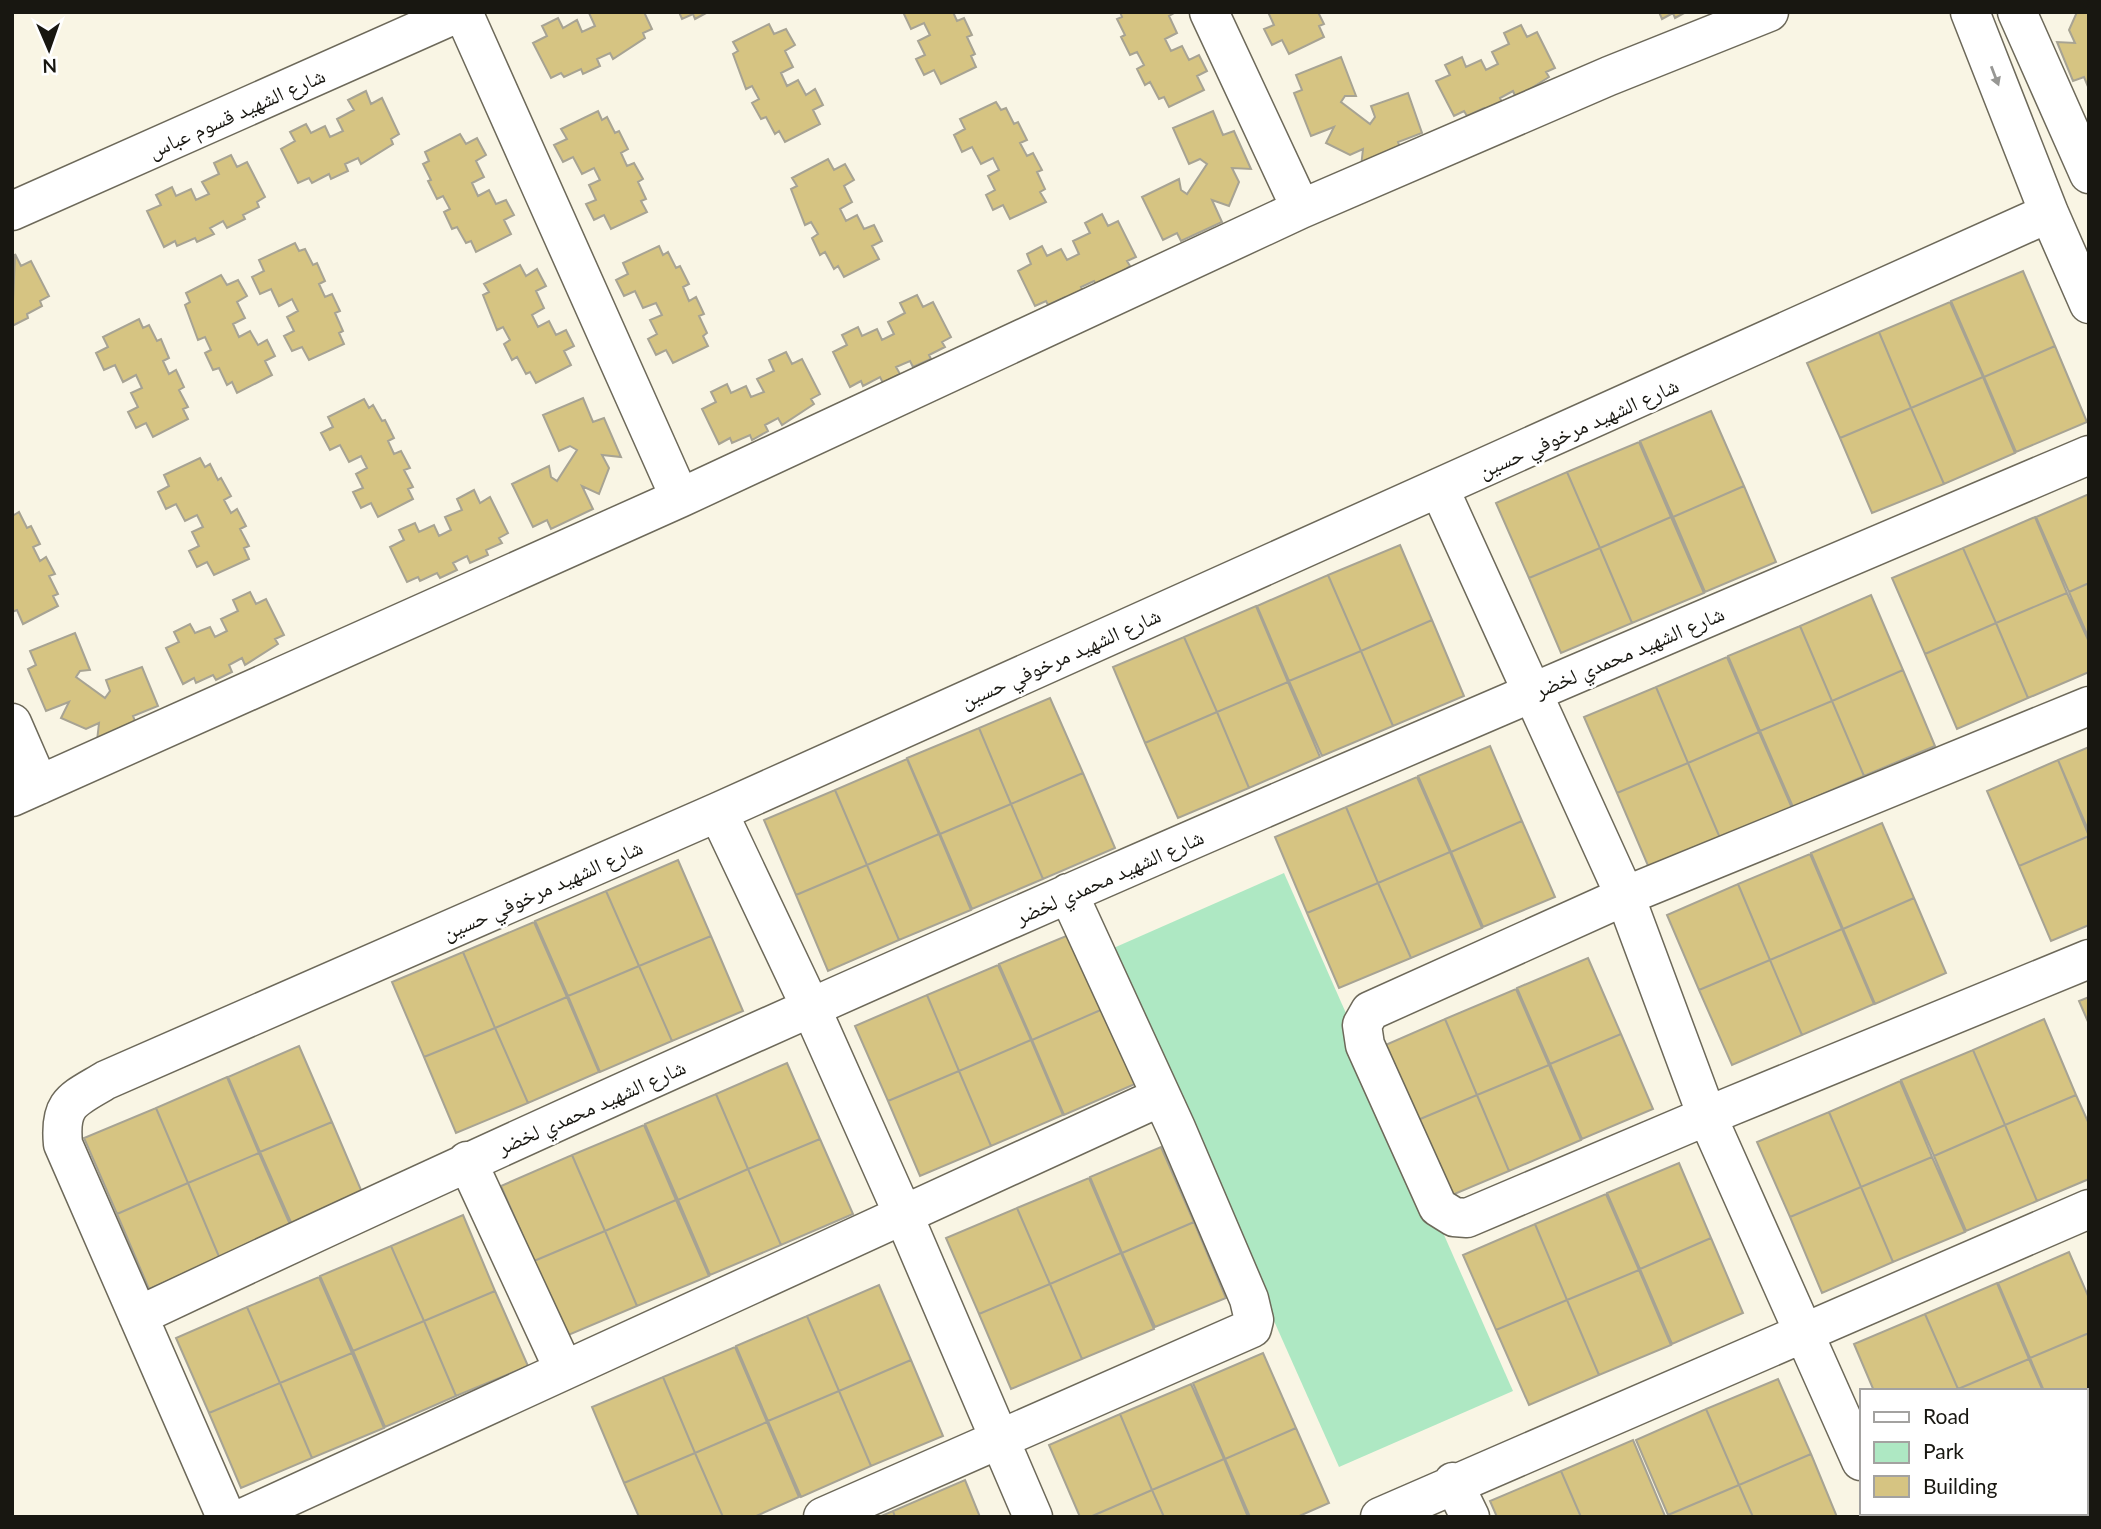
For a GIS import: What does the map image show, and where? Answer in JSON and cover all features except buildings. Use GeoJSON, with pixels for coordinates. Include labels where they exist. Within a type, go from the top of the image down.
{"type":"FeatureCollection","features":[{"type":"Feature","properties":{"kind":"street","name":"شارع الشهيد قسوم عباس"},"geometry":{"type":"LineString","coordinates":[[12,211],[462,12]]}},
{"type":"Feature","properties":{"kind":"street"},"geometry":{"type":"LineString","coordinates":[[462,12],[680,498]]}},
{"type":"Feature","properties":{"kind":"street"},"geometry":{"type":"LineString","coordinates":[[1209,12],[1301,209]]}},
{"type":"Feature","properties":{"kind":"street"},"geometry":{"type":"LineString","coordinates":[[12,723],[25,791],[680,498],[1301,209],[1609,76],[1769,12]]}},
{"type":"Feature","properties":{"kind":"street"},"geometry":{"type":"LineString","coordinates":[[1970,12],[2049,214],[2089,304]]}},
{"type":"Feature","properties":{"kind":"street"},"geometry":{"type":"LineString","coordinates":[[2017,12],[2089,174]]}},
{"type":"Feature","properties":{"kind":"street","name":"شارع الشهيد مرخوفي حسين"},"geometry":{"type":"LineString","coordinates":[[138,1316],[63,1144],[61,1121],[71,1102],[106,1080],[718,812],[1088,644],[1440,490],[2049,214]]}},
{"type":"Feature","properties":{"kind":"street","name":"شارع الشهيد محمدي لخضر"},"geometry":{"type":"LineString","coordinates":[[138,1316],[467,1161],[1068,893],[1531,692],[2089,455]]}},
{"type":"Feature","properties":{"kind":"street"},"geometry":{"type":"LineString","coordinates":[[1440,490],[1625,896],[1707,1116],[1860,1459]]}},
{"type":"Feature","properties":{"kind":"street"},"geometry":{"type":"LineString","coordinates":[[2089,706],[1625,896],[1370,1011],[1362,1025],[1365,1045],[1438,1207],[1454,1217],[1467,1219],[1707,1116],[2089,959]]}},
{"type":"Feature","properties":{"kind":"street"},"geometry":{"type":"LineString","coordinates":[[718,812],[904,1214],[1033,1517]]}},
{"type":"Feature","properties":{"kind":"street"},"geometry":{"type":"LineString","coordinates":[[823,1517],[1252,1328],[1254,1320],[1249,1299],[1176,1128],[1068,893]]}},
{"type":"Feature","properties":{"kind":"street"},"geometry":{"type":"LineString","coordinates":[[245,1517],[1160,1097]]}},
{"type":"Feature","properties":{"kind":"street"},"geometry":{"type":"LineString","coordinates":[[467,1161],[564,1370]]}},
{"type":"Feature","properties":{"kind":"street"},"geometry":{"type":"LineString","coordinates":[[1380,1517],[1453,1482],[1804,1335],[2089,1209]]}},
{"type":"Feature","properties":{"kind":"street"},"geometry":{"type":"LineString","coordinates":[[138,1316],[226,1517]]}},
{"type":"Feature","properties":{"kind":"street"},"geometry":{"type":"LineString","coordinates":[[1453,1482],[1470,1517]]}},
{"type":"Feature","properties":{"kind":"green space"},"geometry":{"type":"Polygon","coordinates":[[[1284,873],[1513,1391],[1339,1467],[1109,950],[1284,873]]]}}]}
